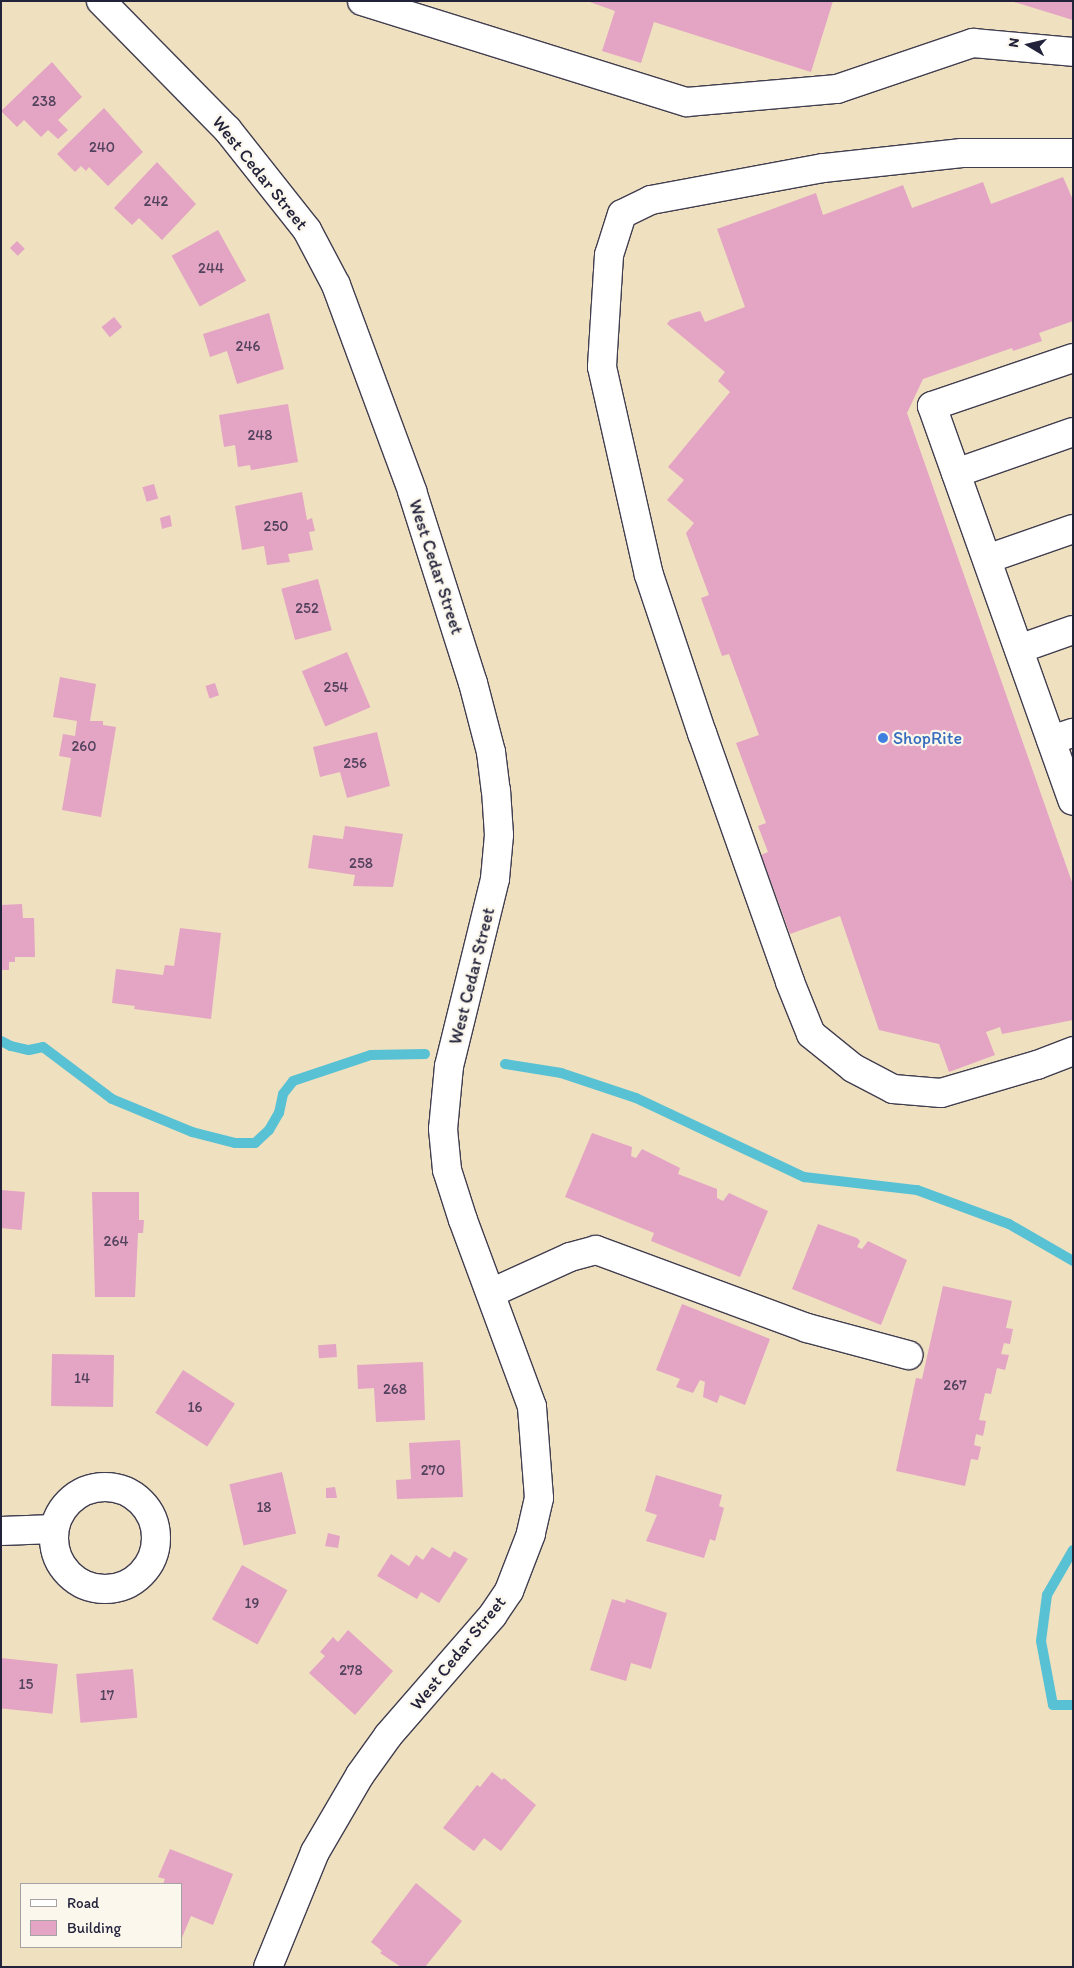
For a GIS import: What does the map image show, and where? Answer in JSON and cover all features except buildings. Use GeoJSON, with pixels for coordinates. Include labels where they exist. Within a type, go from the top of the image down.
{"type":"FeatureCollection","features":[{"type":"Feature","properties":{"kind":"street","name":"West Cedar Street"},"geometry":{"type":"LineString","coordinates":[[101,1],[228,129],[307,230],[336,285],[412,491],[474,683],[491,752],[500,835],[486,928],[449,1066],[443,1129],[447,1170],[532,1407],[539,1498],[531,1534],[512,1583],[493,1615],[388,1736],[336,1812],[312,1860],[268,1967]]}},
{"type":"Feature","properties":{"kind":"street"},"geometry":{"type":"LineString","coordinates":[[362,1],[687,102],[837,89],[973,43],[1073,52]]}},
{"type":"Feature","properties":{"kind":"street"},"geometry":{"type":"LineString","coordinates":[[1073,153],[962,152],[823,168],[651,200],[622,214],[609,255],[602,367],[649,575],[747,862],[811,1034],[853,1068],[893,1089],[941,1093],[1037,1065],[1073,1050]]}},
{"type":"Feature","properties":{"kind":"street"},"geometry":{"type":"LineString","coordinates":[[1073,358],[932,406],[1019,649],[1062,737],[1073,801]]}},
{"type":"Feature","properties":{"kind":"street"},"geometry":{"type":"LineString","coordinates":[[956,473],[1073,432]]}},
{"type":"Feature","properties":{"kind":"street"},"geometry":{"type":"LineString","coordinates":[[987,559],[1073,529]]}},
{"type":"Feature","properties":{"kind":"street"},"geometry":{"type":"LineString","coordinates":[[1019,649],[1073,630]]}},
{"type":"Feature","properties":{"kind":"street"},"geometry":{"type":"LineString","coordinates":[[491,1293],[570,1257],[596,1250],[807,1328],[908,1355]]}},
{"type":"Feature","properties":{"kind":"street"},"geometry":{"type":"LineString","coordinates":[[1,1531],[54,1529]]}},
{"type":"Feature","properties":{"kind":"waterway"},"geometry":{"type":"LineString","coordinates":[[1,1041],[11,1046],[29,1050],[43,1047],[112,1099],[192,1132],[235,1143],[255,1143],[269,1130],[279,1113],[283,1094],[293,1081],[371,1055],[425,1054]]}},
{"type":"Feature","properties":{"kind":"waterway"},"geometry":{"type":"LineString","coordinates":[[505,1064],[561,1073],[636,1098],[804,1177],[917,1190],[1009,1224],[1073,1261]]}},
{"type":"Feature","properties":{"kind":"waterway"},"geometry":{"type":"LineString","coordinates":[[1073,1550],[1047,1595],[1041,1641],[1053,1705],[1073,1705]]}},
{"type":"Feature","properties":{"kind":"place","name":"ShopRite"},"geometry":{"type":"Point","coordinates":[883,738]}}]}
